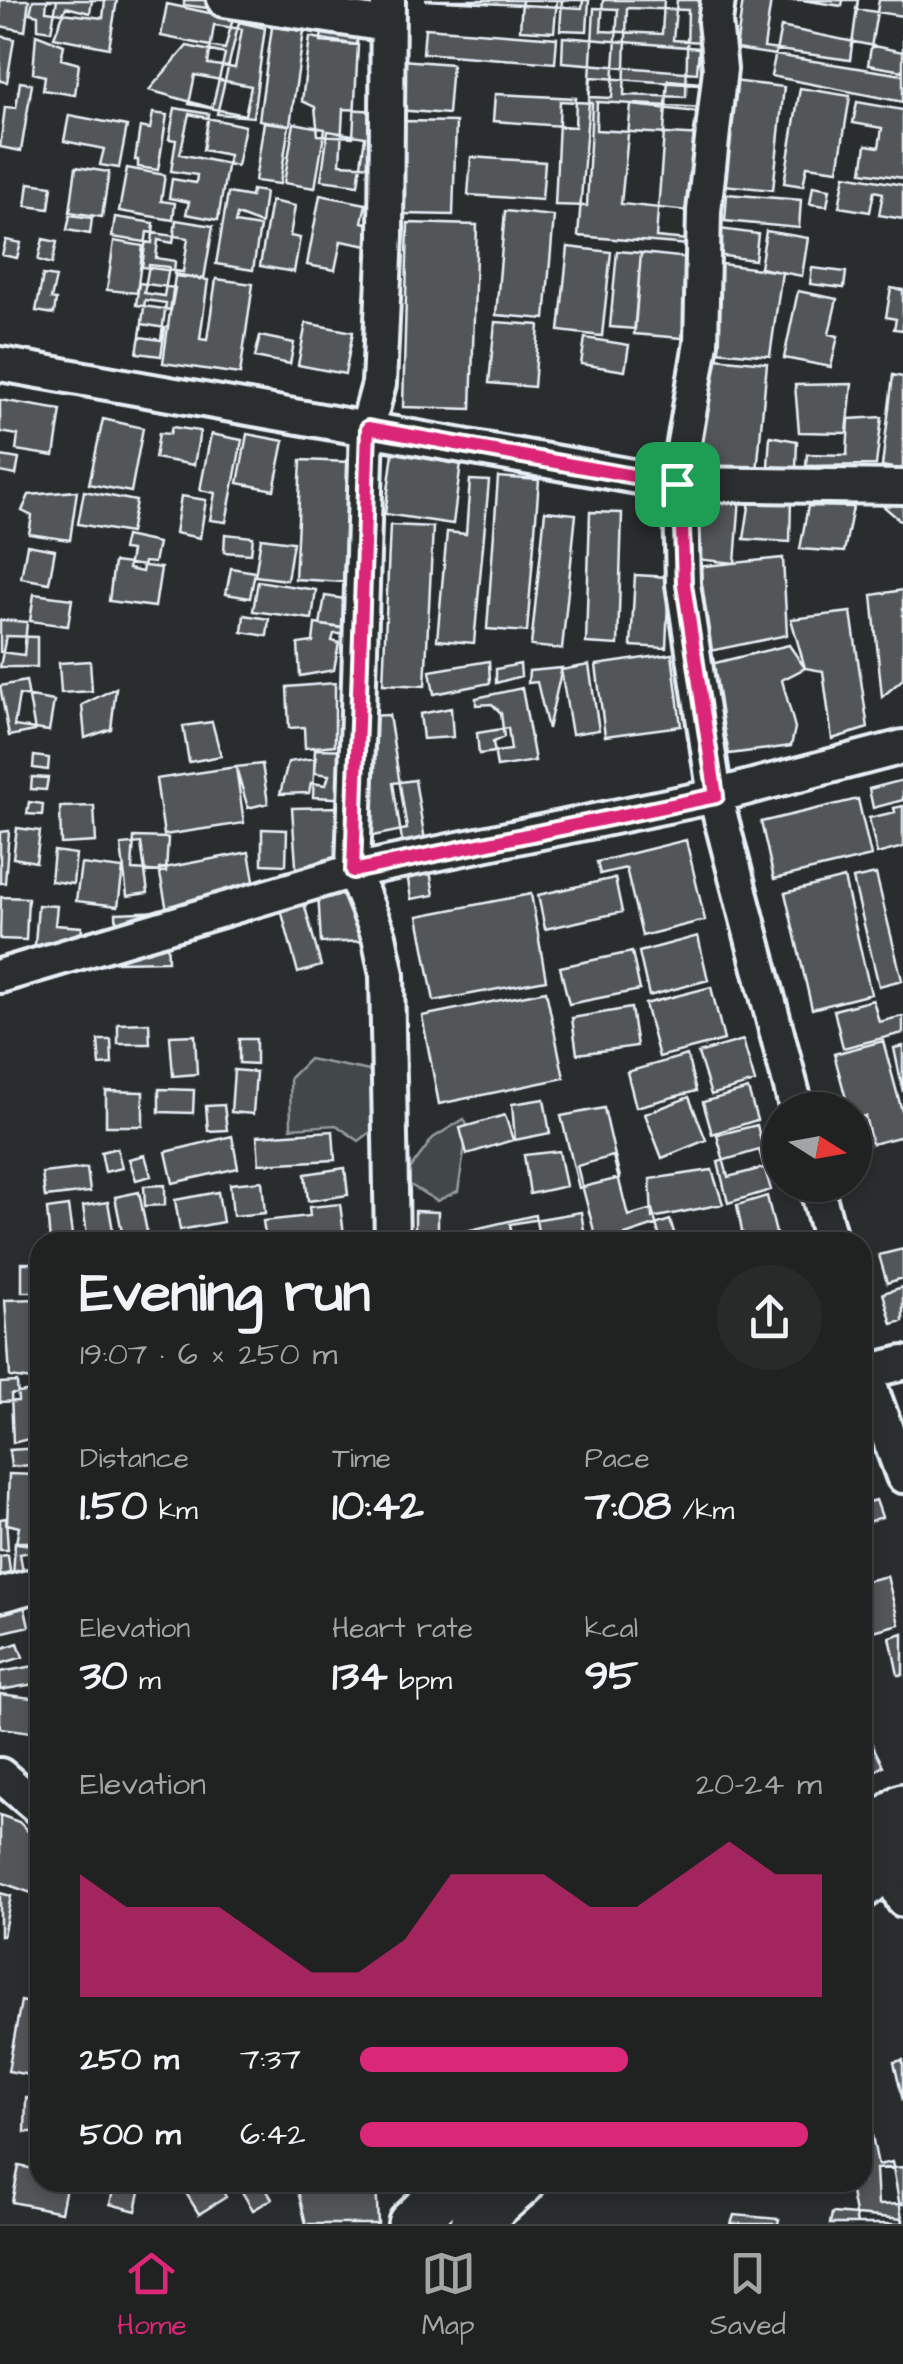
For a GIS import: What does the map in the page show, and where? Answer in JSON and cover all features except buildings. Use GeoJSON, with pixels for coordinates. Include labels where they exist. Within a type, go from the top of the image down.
{"type":"FeatureCollection","features":[{"type":"Feature","properties":{"kind":"main road"},"geometry":{"type":"LineString","coordinates":[[884,1869],[903,1807]]}},
{"type":"Feature","properties":{"kind":"main road"},"geometry":{"type":"LineString","coordinates":[[411,2224],[455,2195]]}},
{"type":"Feature","properties":{"kind":"street"},"geometry":{"type":"LineString","coordinates":[[224,0],[388,12],[386,235],[379,384],[368,428],[353,871],[379,936],[387,975],[392,1232]]}},
{"type":"Feature","properties":{"kind":"street"},"geometry":{"type":"LineString","coordinates":[[718,0],[720,69],[704,211],[701,343],[677,484],[684,584],[716,796],[792,1092]]}},
{"type":"Feature","properties":{"kind":"street"},"geometry":{"type":"LineString","coordinates":[[0,364],[677,484],[903,487]]}},
{"type":"Feature","properties":{"kind":"street"},"geometry":{"type":"LineString","coordinates":[[0,976],[353,871],[716,796],[903,747]]}},
{"type":"Feature","properties":{"kind":"street"},"geometry":{"type":"LineString","coordinates":[[820,1202],[828,1232]]}},
{"type":"Feature","properties":{"kind":"street"},"geometry":{"type":"LineString","coordinates":[[872,1368],[903,1363]]}},
{"type":"Feature","properties":{"kind":"street"},"geometry":{"type":"LineString","coordinates":[[872,1394],[903,1476]]}},
{"type":"Feature","properties":{"kind":"street"},"geometry":{"type":"LineString","coordinates":[[0,1595],[30,1587]]}},
{"type":"Feature","properties":{"kind":"street"},"geometry":{"type":"LineString","coordinates":[[0,1775],[30,1800]]}},
{"type":"Feature","properties":{"kind":"shaded area"},"geometry":{"type":"Polygon","coordinates":[[[309,1059],[380,1073],[377,1127],[359,1141],[336,1125],[291,1128],[290,1078],[309,1059]]]}},
{"type":"Feature","properties":{"kind":"shaded area"},"geometry":{"type":"Polygon","coordinates":[[[464,1119],[468,1127],[458,1191],[437,1201],[402,1180],[433,1138],[464,1119]]]}},
{"type":"Feature","properties":{"kind":"route"},"geometry":{"type":"LineString","coordinates":[[368,428],[677,484],[684,584],[716,796],[353,871],[368,428]]}}]}
